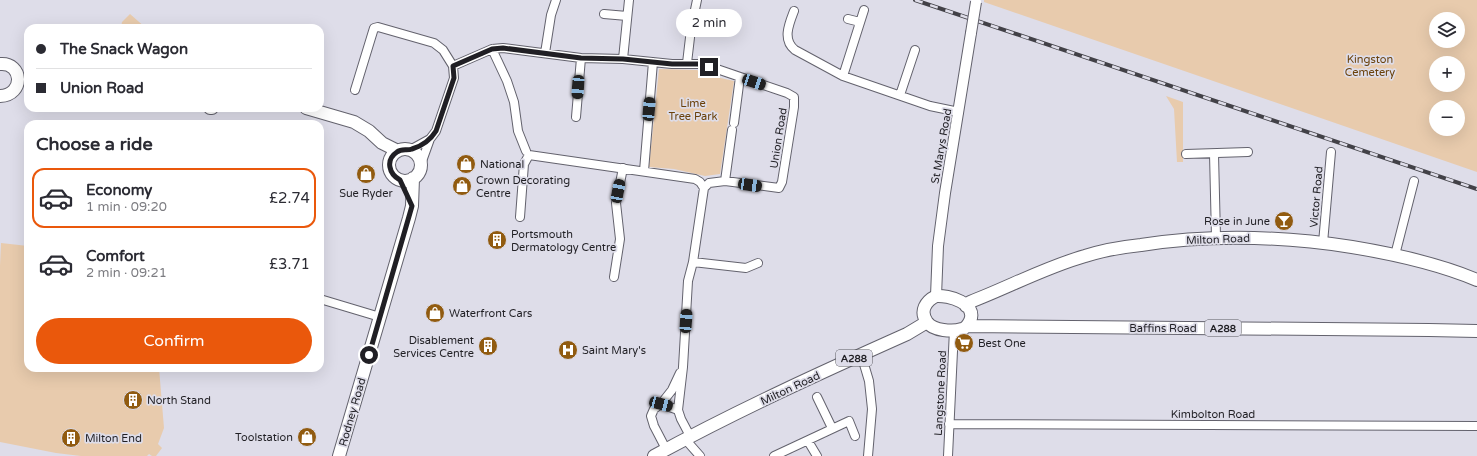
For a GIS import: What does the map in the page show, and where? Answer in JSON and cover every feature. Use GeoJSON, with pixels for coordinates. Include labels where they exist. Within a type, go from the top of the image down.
{"type":"FeatureCollection","features":[{"type":"Feature","properties":{"kind":"main road"},"geometry":{"type":"LineString","coordinates":[[0,64],[8,65],[23,79],[14,90],[5,96],[0,96]]}},
{"type":"Feature","properties":{"kind":"main road"},"geometry":{"type":"LineString","coordinates":[[320,112],[354,122],[369,131],[382,143],[418,156],[421,164],[419,172],[409,180],[400,180]]}},
{"type":"Feature","properties":{"kind":"main road"},"geometry":{"type":"LineString","coordinates":[[369,131],[392,174],[400,180],[412,206]]}},
{"type":"Feature","properties":{"kind":"main road"},"geometry":{"type":"LineString","coordinates":[[389,166],[392,157],[404,150]]}},
{"type":"Feature","properties":{"kind":"main road","name":"Rodney Road"},"geometry":{"type":"LineString","coordinates":[[339,456],[412,206],[413,178]]}},
{"type":"Feature","properties":{"kind":"main road","name":"Milton Road"},"geometry":{"type":"LineString","coordinates":[[966,306],[970,302],[1033,275],[1086,256],[1118,248],[1163,241],[1216,237],[1277,239],[1323,243],[1395,255],[1432,264],[1477,280]]}},
{"type":"Feature","properties":{"kind":"main road"},"geometry":{"type":"LineString","coordinates":[[936,296],[950,297],[960,301],[966,306],[971,312],[972,318],[968,326],[962,329],[954,330],[933,327],[927,322],[924,313],[925,306],[928,300],[936,296]]}},
{"type":"Feature","properties":{"kind":"main road","name":"Milton Road"},"geometry":{"type":"LineString","coordinates":[[654,456],[687,437],[861,354],[907,334],[927,322]]}},
{"type":"Feature","properties":{"kind":"main road","name":"Baffins Road"},"geometry":{"type":"LineString","coordinates":[[968,326],[1477,331]]}},
{"type":"Feature","properties":{"kind":"street"},"geometry":{"type":"LineString","coordinates":[[545,53],[551,15],[556,0]]}},
{"type":"Feature","properties":{"kind":"street"},"geometry":{"type":"LineString","coordinates":[[623,59],[629,0]]}},
{"type":"Feature","properties":{"kind":"street"},"geometry":{"type":"LineString","coordinates":[[687,63],[691,29],[697,0]]}},
{"type":"Feature","properties":{"kind":"street","name":"St Marys Road"},"geometry":{"type":"LineString","coordinates":[[936,296],[938,246],[945,193],[976,1]]}},
{"type":"Feature","properties":{"kind":"street"},"geometry":{"type":"LineString","coordinates":[[843,76],[864,10]]}},
{"type":"Feature","properties":{"kind":"street"},"geometry":{"type":"LineString","coordinates":[[794,11],[788,28],[788,39],[791,47],[843,76],[930,106],[959,112]]}},
{"type":"Feature","properties":{"kind":"street"},"geometry":{"type":"LineString","coordinates":[[604,14],[627,16]]}},
{"type":"Feature","properties":{"kind":"street"},"geometry":{"type":"LineString","coordinates":[[848,19],[860,22]]}},
{"type":"Feature","properties":{"kind":"street"},"geometry":{"type":"LineString","coordinates":[[355,90],[374,28],[378,27],[434,43],[443,50],[453,66],[454,78],[436,131],[430,140],[421,164]]}},
{"type":"Feature","properties":{"kind":"street","name":"Union Road"},"geometry":{"type":"LineString","coordinates":[[453,66],[492,49],[503,48],[581,58],[623,59],[680,64],[687,63],[698,64],[740,77],[787,93],[794,97],[794,107],[782,182],[779,188],[725,181],[709,182],[704,188]]}},
{"type":"Feature","properties":{"kind":"street"},"geometry":{"type":"LineString","coordinates":[[492,49],[507,81],[514,102],[518,131],[528,153],[524,164],[520,217]]}},
{"type":"Feature","properties":{"kind":"street"},"geometry":{"type":"LineString","coordinates":[[900,96],[915,50]]}},
{"type":"Feature","properties":{"kind":"street"},"geometry":{"type":"LineString","coordinates":[[576,117],[581,58]]}},
{"type":"Feature","properties":{"kind":"street"},"geometry":{"type":"LineString","coordinates":[[644,171],[653,62]]}},
{"type":"Feature","properties":{"kind":"street"},"geometry":{"type":"LineString","coordinates":[[725,181],[740,77]]}},
{"type":"Feature","properties":{"kind":"street"},"geometry":{"type":"LineString","coordinates":[[404,150],[430,140]]}},
{"type":"Feature","properties":{"kind":"street"},"geometry":{"type":"LineString","coordinates":[[1186,154],[1248,152]]}},
{"type":"Feature","properties":{"kind":"street","name":"Victor Road"},"geometry":{"type":"LineString","coordinates":[[1323,243],[1331,152]]}},
{"type":"Feature","properties":{"kind":"street"},"geometry":{"type":"LineString","coordinates":[[528,153],[695,179],[700,182],[704,188],[693,262],[688,281],[683,367],[678,410],[687,437],[700,456]]}},
{"type":"Feature","properties":{"kind":"street"},"geometry":{"type":"LineString","coordinates":[[1214,154],[1216,237]]}},
{"type":"Feature","properties":{"kind":"street"},"geometry":{"type":"LineString","coordinates":[[614,277],[620,239],[616,203],[623,168]]}},
{"type":"Feature","properties":{"kind":"street"},"geometry":{"type":"LineString","coordinates":[[1395,255],[1414,181]]}},
{"type":"Feature","properties":{"kind":"street"},"geometry":{"type":"LineString","coordinates":[[693,262],[746,268],[758,264]]}},
{"type":"Feature","properties":{"kind":"street"},"geometry":{"type":"LineString","coordinates":[[324,300],[380,317]]}},
{"type":"Feature","properties":{"kind":"street","name":"Langstone Road"},"geometry":{"type":"LineString","coordinates":[[948,456],[954,330]]}},
{"type":"Feature","properties":{"kind":"street"},"geometry":{"type":"LineString","coordinates":[[861,354],[869,381],[872,409],[868,456]]}},
{"type":"Feature","properties":{"kind":"street"},"geometry":{"type":"LineString","coordinates":[[666,449],[654,426],[651,416],[654,409],[661,404],[672,390],[683,367]]}},
{"type":"Feature","properties":{"kind":"street"},"geometry":{"type":"LineString","coordinates":[[817,397],[832,428]]}},
{"type":"Feature","properties":{"kind":"street"},"geometry":{"type":"LineString","coordinates":[[661,404],[674,407],[678,410]]}},
{"type":"Feature","properties":{"kind":"street"},"geometry":{"type":"LineString","coordinates":[[774,456],[849,421],[855,436]]}},
{"type":"Feature","properties":{"kind":"street","name":"Kimbolton Road"},"geometry":{"type":"LineString","coordinates":[[949,424],[1477,426]]}},
{"type":"Feature","properties":{"kind":"street"},"geometry":{"type":"LineString","coordinates":[[808,441],[817,456]]}},
{"type":"Feature","properties":{"kind":"green space","name":"Kingston Cemetery"},"geometry":{"type":"Polygon","coordinates":[[[984,0],[1477,0],[1477,172],[984,2],[984,0]]]}},
{"type":"Feature","properties":{"kind":"green space"},"geometry":{"type":"Polygon","coordinates":[[[130,14],[141,24],[122,24],[130,14]]]}},
{"type":"Feature","properties":{"kind":"green space","name":"Lime Tree Park"},"geometry":{"type":"Polygon","coordinates":[[[659,69],[697,70],[707,75],[734,81],[720,174],[705,176],[674,169],[649,167],[659,69]]]}},
{"type":"Feature","properties":{"kind":"green space"},"geometry":{"type":"Polygon","coordinates":[[[1166,96],[1183,102],[1183,162],[1177,162],[1174,109],[1166,96]]]}},
{"type":"Feature","properties":{"kind":"green space"},"geometry":{"type":"Polygon","coordinates":[[[1,243],[24,246],[24,372],[159,372],[164,428],[158,444],[162,448],[156,456],[149,454],[147,456],[81,456],[56,453],[0,442],[1,243]]]}},
{"type":"Feature","properties":{"kind":"railway"},"geometry":{"type":"LineString","coordinates":[[915,0],[1477,189]]}},
{"type":"Feature","properties":{"kind":"place","name":"National"},"geometry":{"type":"Point","coordinates":[466,164]}},
{"type":"Feature","properties":{"kind":"place","name":"Sue Ryder"},"geometry":{"type":"Point","coordinates":[366,174]}},
{"type":"Feature","properties":{"kind":"place","name":"Crown Decorating Centre"},"geometry":{"type":"Point","coordinates":[462,186]}},
{"type":"Feature","properties":{"kind":"place","name":"Rose in June"},"geometry":{"type":"Point","coordinates":[1284,221]}},
{"type":"Feature","properties":{"kind":"place","name":"Portsmouth Dermatology Centre"},"geometry":{"type":"Point","coordinates":[497,240]}},
{"type":"Feature","properties":{"kind":"place","name":"Waterfront Cars"},"geometry":{"type":"Point","coordinates":[435,313]}},
{"type":"Feature","properties":{"kind":"place","name":"Best One"},"geometry":{"type":"Point","coordinates":[964,343]}},
{"type":"Feature","properties":{"kind":"place","name":"Disablement Services Centre"},"geometry":{"type":"Point","coordinates":[488,346]}},
{"type":"Feature","properties":{"kind":"place","name":"Saint Mary's"},"geometry":{"type":"Point","coordinates":[568,350]}},
{"type":"Feature","properties":{"kind":"place","name":"North Stand"},"geometry":{"type":"Point","coordinates":[133,400]}},
{"type":"Feature","properties":{"kind":"place","name":"Toolstation"},"geometry":{"type":"Point","coordinates":[307,437]}},
{"type":"Feature","properties":{"kind":"place","name":"Milton End"},"geometry":{"type":"Point","coordinates":[71,438]}},
{"type":"Feature","properties":{"kind":"route"},"geometry":{"type":"LineString","coordinates":[[369,355],[412,206],[400,180],[396,178],[390,170],[390,161],[394,153],[406,149],[410,150],[433,137],[454,78],[453,66],[492,49],[503,48],[581,58],[623,59],[672,64],[687,63],[709,67]]}}]}
